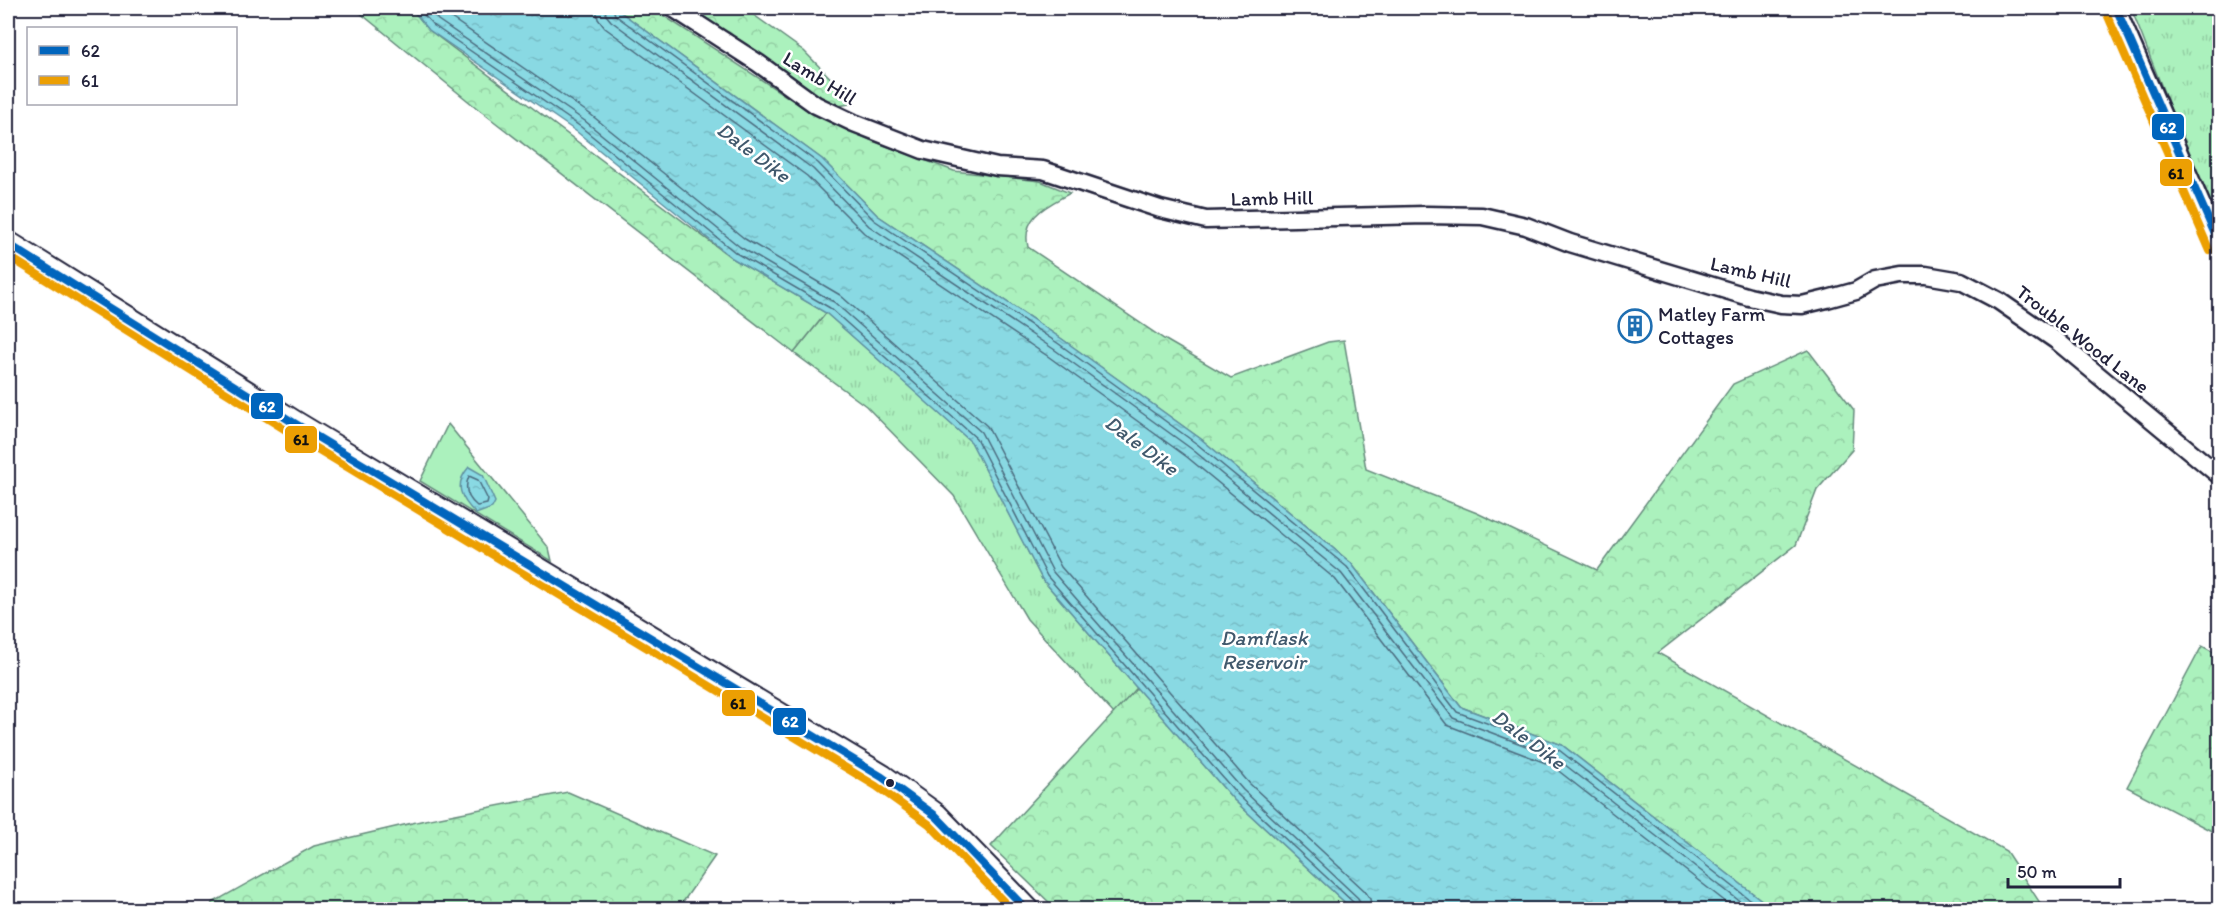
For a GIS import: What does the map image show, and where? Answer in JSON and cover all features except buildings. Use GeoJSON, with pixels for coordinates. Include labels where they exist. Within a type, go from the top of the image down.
{"type":"FeatureCollection","features":[{"type":"Feature","properties":{"kind":"street","name":"Lamb Hill"},"geometry":{"type":"LineString","coordinates":[[673,8],[759,63],[816,105],[854,123],[923,150],[997,167],[1043,170],[1160,209],[1206,220],[1426,215],[1482,216],[1526,226],[1570,243],[1781,304],[1802,305],[1827,300],[1856,291],[1875,280],[1902,275]]}},
{"type":"Feature","properties":{"kind":"street"},"geometry":{"type":"LineString","coordinates":[[2116,8],[2220,247]]}},
{"type":"Feature","properties":{"kind":"street"},"geometry":{"type":"LineString","coordinates":[[8,244],[294,423],[892,783],[936,816],[1027,909]]}},
{"type":"Feature","properties":{"kind":"street","name":"Trouble Wood Lane"},"geometry":{"type":"LineString","coordinates":[[1902,275],[1926,275],[1961,281],[1999,301],[2057,342],[2220,476]]}},
{"type":"Feature","properties":{"kind":"green space"},"geometry":{"type":"Polygon","coordinates":[[[354,8],[411,8],[429,30],[732,258],[826,313],[794,353],[478,109],[354,8]]]}},
{"type":"Feature","properties":{"kind":"green space"},"geometry":{"type":"Polygon","coordinates":[[[615,8],[652,8],[812,113],[870,140],[954,171],[1040,181],[1070,193],[1045,208],[1032,220],[1028,227],[1028,247],[1164,339],[1231,378],[1328,342],[1344,340],[1366,469],[1477,513],[1597,570],[1733,384],[1808,350],[1854,410],[1852,450],[1817,490],[1796,545],[1658,653],[2006,851],[2044,909],[1773,909],[1562,745],[1461,707],[1351,563],[1201,439],[1062,339],[877,215],[822,159],[615,8]]]}},
{"type":"Feature","properties":{"kind":"green space"},"geometry":{"type":"Polygon","coordinates":[[[687,8],[744,8],[804,51],[855,103],[833,107],[687,8]]]}},
{"type":"Feature","properties":{"kind":"green space"},"geometry":{"type":"Polygon","coordinates":[[[2131,8],[2219,8],[2219,225],[2185,156],[2179,131],[2131,8]]]}},
{"type":"Feature","properties":{"kind":"green space"},"geometry":{"type":"Polygon","coordinates":[[[826,313],[972,442],[1042,579],[1137,688],[1114,714],[1027,619],[954,496],[866,406],[794,353],[826,313]]]}},
{"type":"Feature","properties":{"kind":"green space"},"geometry":{"type":"Polygon","coordinates":[[[448,424],[549,548],[552,561],[420,481],[448,424]]]}},
{"type":"Feature","properties":{"kind":"green space"},"geometry":{"type":"Polygon","coordinates":[[[2202,646],[2219,655],[2219,835],[2127,787],[2202,646]]]}},
{"type":"Feature","properties":{"kind":"green space"},"geometry":{"type":"Polygon","coordinates":[[[1137,688],[1234,800],[1352,909],[1056,909],[991,846],[1137,688]]]}},
{"type":"Feature","properties":{"kind":"green space"},"geometry":{"type":"Polygon","coordinates":[[[568,792],[715,856],[678,909],[214,910],[212,903],[314,846],[425,820],[568,792]]]}},
{"type":"Feature","properties":{"kind":"water","name":"Damflask Reservoir"},"geometry":{"type":"Polygon","coordinates":[[[411,8],[615,8],[822,159],[877,215],[1062,339],[1201,439],[1351,563],[1461,707],[1562,745],[1773,909],[1352,909],[1234,800],[1042,579],[971,442],[826,313],[732,258],[577,132],[429,30],[411,8]]]}},
{"type":"Feature","properties":{"kind":"water"},"geometry":{"type":"Polygon","coordinates":[[[469,467],[483,475],[495,502],[492,508],[476,514],[466,503],[460,486],[469,467]]]}},
{"type":"Feature","properties":{"kind":"transit line","name":"62"},"geometry":{"type":"LineString","coordinates":[[2116,8],[2220,246]]}},
{"type":"Feature","properties":{"kind":"transit line","name":"61"},"geometry":{"type":"LineString","coordinates":[[2106,12],[2210,251]]}},
{"type":"Feature","properties":{"kind":"transit line","name":"62"},"geometry":{"type":"LineString","coordinates":[[8,244],[294,423],[882,777],[936,816],[1027,910]]}},
{"type":"Feature","properties":{"kind":"transit line","name":"61"},"geometry":{"type":"LineString","coordinates":[[8,256],[289,432],[876,786],[929,824],[1012,910]]}},
{"type":"Feature","properties":{"kind":"place","name":"Matley Farm Cottages"},"geometry":{"type":"Point","coordinates":[1635,326]}},
{"type":"Feature","properties":{"kind":"water label","name":"Dale Dike"},"geometry":{"type":"Point","coordinates":[754,152]}},
{"type":"Feature","properties":{"kind":"water label","name":"Dale Dike"},"geometry":{"type":"Point","coordinates":[1142,445]}},
{"type":"Feature","properties":{"kind":"water label","name":"Dale Dike"},"geometry":{"type":"Point","coordinates":[1529,739]}}]}
